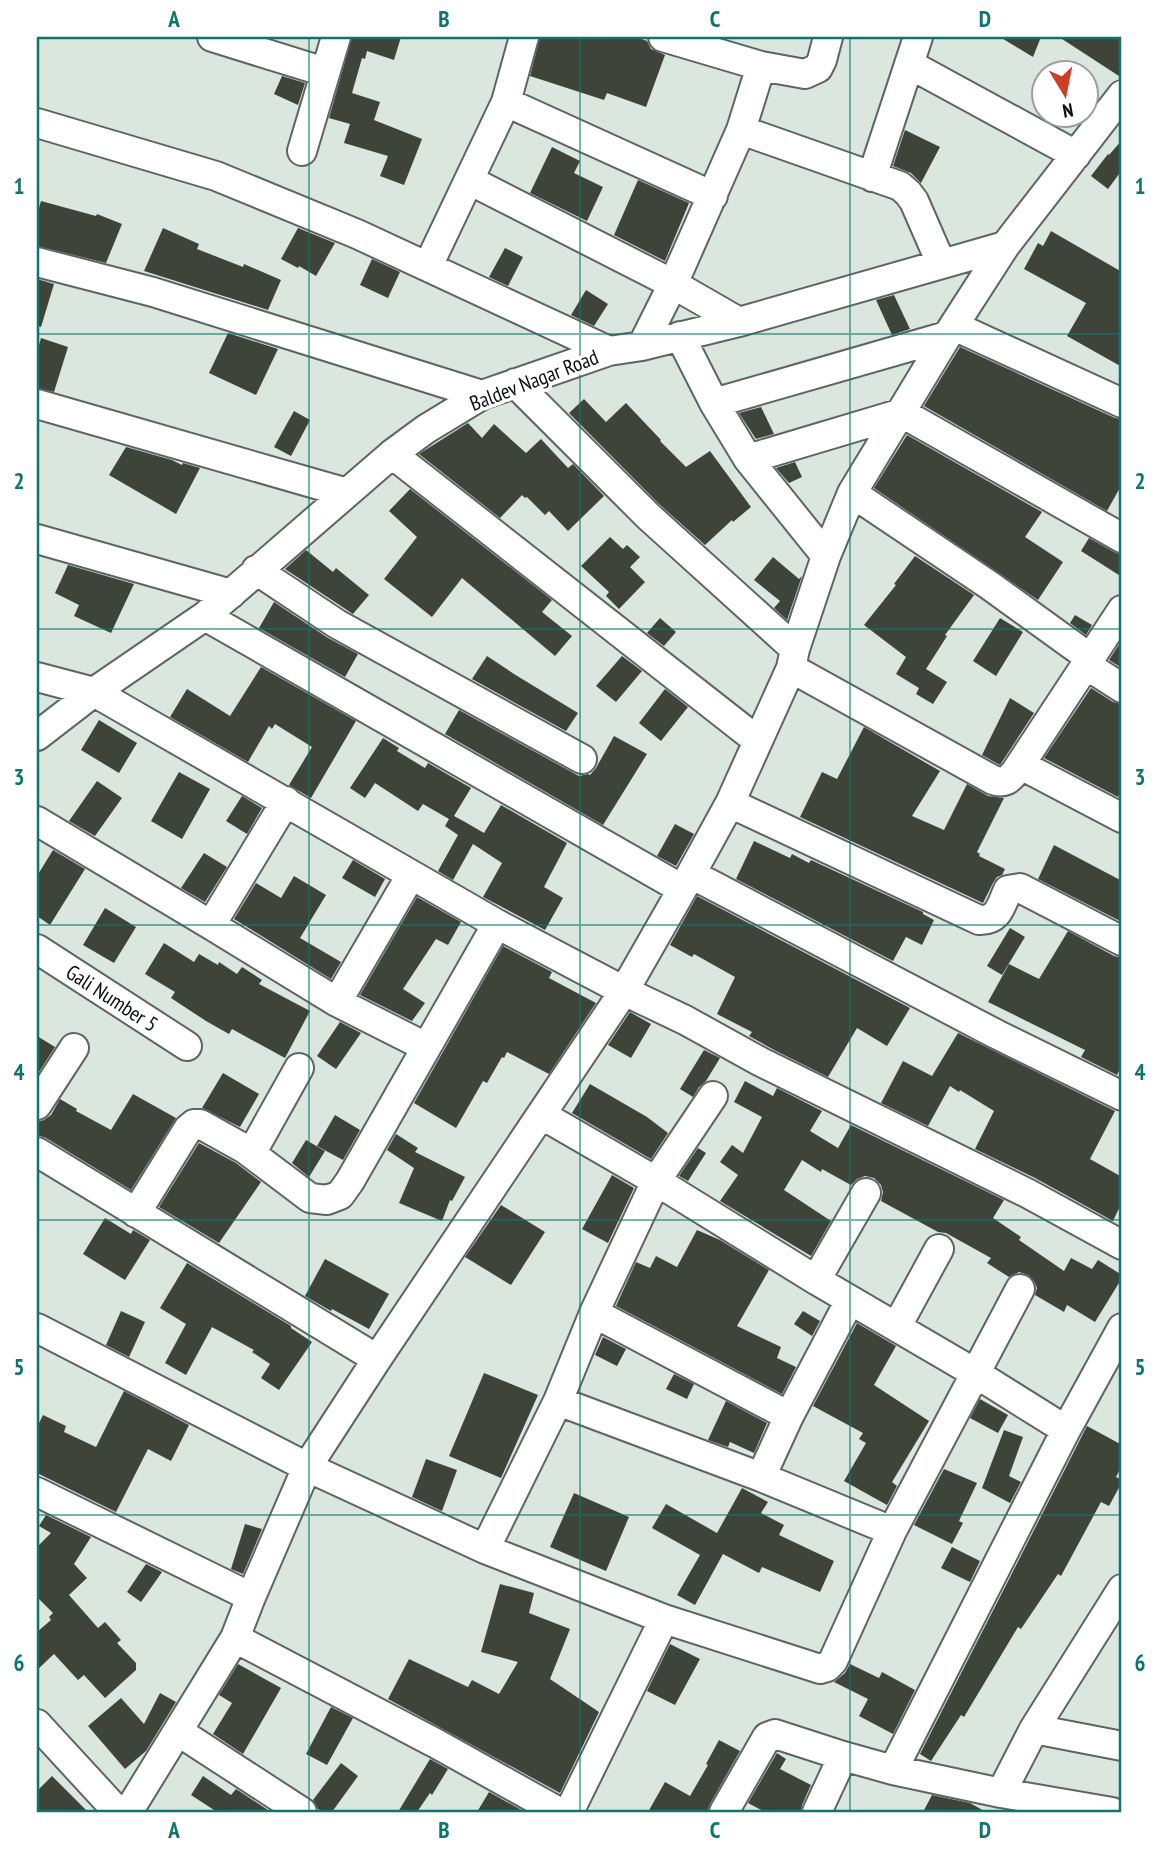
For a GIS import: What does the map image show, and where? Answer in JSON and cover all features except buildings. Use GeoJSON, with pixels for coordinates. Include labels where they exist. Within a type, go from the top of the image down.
{"type":"FeatureCollection","features":[{"type":"Feature","properties":{"kind":"street"},"geometry":{"type":"LineString","coordinates":[[302,150],[336,37]]}},
{"type":"Feature","properties":{"kind":"street"},"geometry":{"type":"LineString","coordinates":[[428,266],[506,102],[524,37]]}},
{"type":"Feature","properties":{"kind":"street"},"geometry":{"type":"LineString","coordinates":[[663,37],[761,66],[805,74],[818,68],[828,37]]}},
{"type":"Feature","properties":{"kind":"street"},"geometry":{"type":"LineString","coordinates":[[872,177],[919,37]]}},
{"type":"Feature","properties":{"kind":"street"},"geometry":{"type":"LineString","coordinates":[[224,38],[325,72]]}},
{"type":"Feature","properties":{"kind":"street"},"geometry":{"type":"LineString","coordinates":[[909,64],[1076,155]]}},
{"type":"Feature","properties":{"kind":"street"},"geometry":{"type":"LineString","coordinates":[[642,346],[713,196],[741,130],[761,66]]}},
{"type":"Feature","properties":{"kind":"street"},"geometry":{"type":"LineString","coordinates":[[128,1812],[235,1638],[307,1467],[624,991],[730,803],[793,658],[826,556],[852,494],[950,331],[1005,246],[1122,94]]}},
{"type":"Feature","properties":{"kind":"street"},"geometry":{"type":"LineString","coordinates":[[506,102],[713,196]]}},
{"type":"Feature","properties":{"kind":"street"},"geometry":{"type":"LineString","coordinates":[[37,123],[216,176],[428,266],[609,351]]}},
{"type":"Feature","properties":{"kind":"street"},"geometry":{"type":"LineString","coordinates":[[741,130],[900,186],[914,201],[941,263]]}},
{"type":"Feature","properties":{"kind":"street"},"geometry":{"type":"LineString","coordinates":[[469,180],[673,284],[739,322]]}},
{"type":"Feature","properties":{"kind":"street","name":"Baldev Nagar Road"},"geometry":{"type":"LineString","coordinates":[[37,736],[94,692],[205,616],[392,454],[426,429],[482,395],[609,351],[642,346],[739,322],[1005,246]]}},
{"type":"Feature","properties":{"kind":"street"},"geometry":{"type":"LineString","coordinates":[[37,262],[153,292],[482,395]]}},
{"type":"Feature","properties":{"kind":"street"},"geometry":{"type":"LineString","coordinates":[[713,402],[950,331],[1119,393]]}},
{"type":"Feature","properties":{"kind":"street"},"geometry":{"type":"LineString","coordinates":[[680,336],[713,402],[748,458],[826,556]]}},
{"type":"Feature","properties":{"kind":"street"},"geometry":{"type":"LineString","coordinates":[[515,383],[793,658],[993,780],[1005,782],[1021,765],[1122,610]]}},
{"type":"Feature","properties":{"kind":"street"},"geometry":{"type":"LineString","coordinates":[[37,404],[347,493]]}},
{"type":"Feature","properties":{"kind":"street"},"geometry":{"type":"LineString","coordinates":[[748,458],[902,412],[1122,538]]}},
{"type":"Feature","properties":{"kind":"street"},"geometry":{"type":"LineString","coordinates":[[392,454],[758,741]]}},
{"type":"Feature","properties":{"kind":"street"},"geometry":{"type":"LineString","coordinates":[[852,494],[989,585],[1122,688]]}},
{"type":"Feature","properties":{"kind":"street"},"geometry":{"type":"LineString","coordinates":[[37,539],[231,594]]}},
{"type":"Feature","properties":{"kind":"street"},"geometry":{"type":"LineString","coordinates":[[256,570],[337,624],[582,759]]}},
{"type":"Feature","properties":{"kind":"street"},"geometry":{"type":"LineString","coordinates":[[205,616],[687,881],[996,1034],[1119,1087]]}},
{"type":"Feature","properties":{"kind":"street"},"geometry":{"type":"LineString","coordinates":[[37,677],[94,692],[497,924],[761,1062],[1027,1193],[1122,1244]]}},
{"type":"Feature","properties":{"kind":"street"},"geometry":{"type":"LineString","coordinates":[[1021,765],[1122,818]]}},
{"type":"Feature","properties":{"kind":"street"},"geometry":{"type":"LineString","coordinates":[[211,925],[286,801]]}},
{"type":"Feature","properties":{"kind":"street"},"geometry":{"type":"LineString","coordinates":[[730,803],[979,920],[993,918],[1009,890],[1020,888],[1122,941]]}},
{"type":"Feature","properties":{"kind":"street"},"geometry":{"type":"LineString","coordinates":[[37,821],[337,1002],[426,1047]]}},
{"type":"Feature","properties":{"kind":"street"},"geometry":{"type":"LineString","coordinates":[[337,1002],[411,875]]}},
{"type":"Feature","properties":{"kind":"street"},"geometry":{"type":"LineString","coordinates":[[136,1213],[188,1129],[194,1124],[200,1124],[245,1149],[310,1198],[327,1200],[340,1195],[497,924]]}},
{"type":"Feature","properties":{"kind":"street","name":"Gali Number 5"},"geometry":{"type":"LineString","coordinates":[[37,949],[187,1046]]}},
{"type":"Feature","properties":{"kind":"street"},"geometry":{"type":"LineString","coordinates":[[37,1105],[74,1048]]}},
{"type":"Feature","properties":{"kind":"street"},"geometry":{"type":"LineString","coordinates":[[245,1149],[256,1145],[299,1068]]}},
{"type":"Feature","properties":{"kind":"street"},"geometry":{"type":"LineString","coordinates":[[485,1549],[558,1401],[594,1313],[656,1181],[713,1096]]}},
{"type":"Feature","properties":{"kind":"street"},"geometry":{"type":"LineString","coordinates":[[542,1115],[656,1181],[1066,1430]]}},
{"type":"Feature","properties":{"kind":"street"},"geometry":{"type":"LineString","coordinates":[[37,1152],[377,1359]]}},
{"type":"Feature","properties":{"kind":"street"},"geometry":{"type":"LineString","coordinates":[[816,1280],[866,1193]]}},
{"type":"Feature","properties":{"kind":"street"},"geometry":{"type":"LineString","coordinates":[[897,1326],[939,1249]]}},
{"type":"Feature","properties":{"kind":"street"},"geometry":{"type":"LineString","coordinates":[[37,1328],[307,1467],[485,1549],[664,1619],[820,1669],[833,1661],[892,1531],[1020,1289]]}},
{"type":"Feature","properties":{"kind":"street"},"geometry":{"type":"LineString","coordinates":[[761,1477],[789,1416],[850,1300]]}},
{"type":"Feature","properties":{"kind":"street"},"geometry":{"type":"LineString","coordinates":[[594,1313],[789,1416]]}},
{"type":"Feature","properties":{"kind":"street"},"geometry":{"type":"LineString","coordinates":[[893,1770],[1066,1430],[1122,1328]]}},
{"type":"Feature","properties":{"kind":"street"},"geometry":{"type":"LineString","coordinates":[[558,1401],[761,1477],[892,1531]]}},
{"type":"Feature","properties":{"kind":"street"},"geometry":{"type":"LineString","coordinates":[[37,1492],[251,1597]]}},
{"type":"Feature","properties":{"kind":"street"},"geometry":{"type":"LineString","coordinates":[[1001,1793],[1034,1728],[1122,1589]]}},
{"type":"Feature","properties":{"kind":"street"},"geometry":{"type":"LineString","coordinates":[[569,1812],[664,1619]]}},
{"type":"Feature","properties":{"kind":"street"},"geometry":{"type":"LineString","coordinates":[[235,1638],[437,1744],[559,1812]]}},
{"type":"Feature","properties":{"kind":"street"},"geometry":{"type":"LineString","coordinates":[[37,1724],[118,1812]]}},
{"type":"Feature","properties":{"kind":"street"},"geometry":{"type":"LineString","coordinates":[[1034,1728],[1122,1746]]}},
{"type":"Feature","properties":{"kind":"street"},"geometry":{"type":"LineString","coordinates":[[179,1732],[302,1812]]}},
{"type":"Feature","properties":{"kind":"street"},"geometry":{"type":"LineString","coordinates":[[732,1810],[767,1737],[775,1734],[893,1770],[1075,1809],[1112,1812]]}},
{"type":"Feature","properties":{"kind":"street"},"geometry":{"type":"LineString","coordinates":[[817,1812],[843,1756]]}}]}
